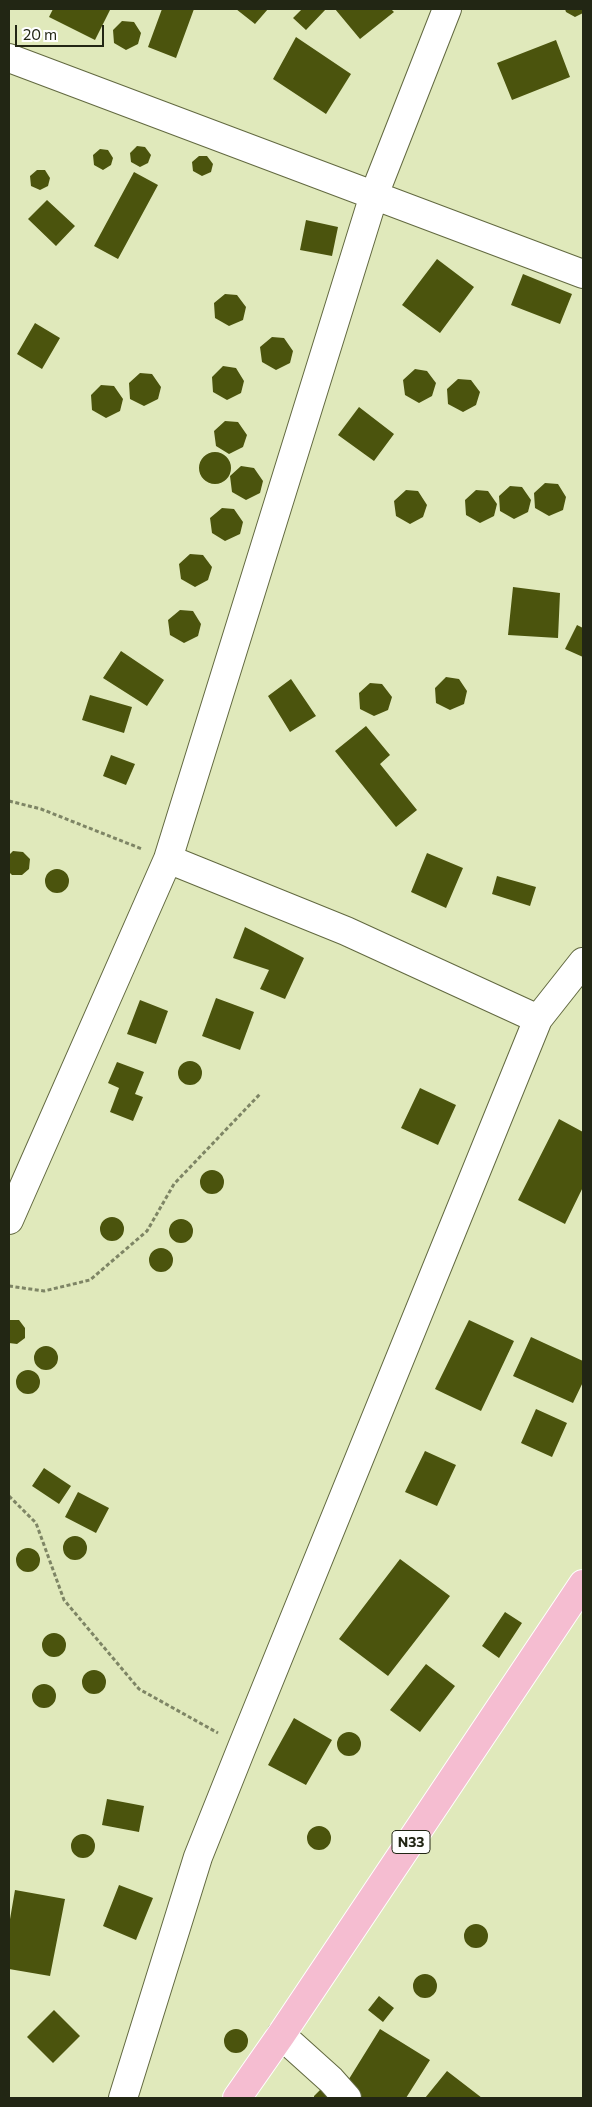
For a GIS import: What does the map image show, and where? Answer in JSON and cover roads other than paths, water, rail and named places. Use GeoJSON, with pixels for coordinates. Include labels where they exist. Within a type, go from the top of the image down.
{"type":"FeatureCollection","features":[{"type":"Feature","properties":{"kind":"main road","name":"N33"},"geometry":{"type":"LineString","coordinates":[[237,2098],[583,1584]]}},
{"type":"Feature","properties":{"kind":"street"},"geometry":{"type":"LineString","coordinates":[[9,1220],[168,859],[374,195],[447,9]]}},
{"type":"Feature","properties":{"kind":"street"},"geometry":{"type":"LineString","coordinates":[[9,58],[583,274]]}},
{"type":"Feature","properties":{"kind":"street"},"geometry":{"type":"LineString","coordinates":[[168,859],[346,931],[538,1019]]}},
{"type":"Feature","properties":{"kind":"street"},"geometry":{"type":"LineString","coordinates":[[123,2098],[198,1857],[242,1747],[538,1019],[583,962]]}},
{"type":"Feature","properties":{"kind":"street"},"geometry":{"type":"LineString","coordinates":[[281,2035],[331,2080],[347,2098]]}}]}
